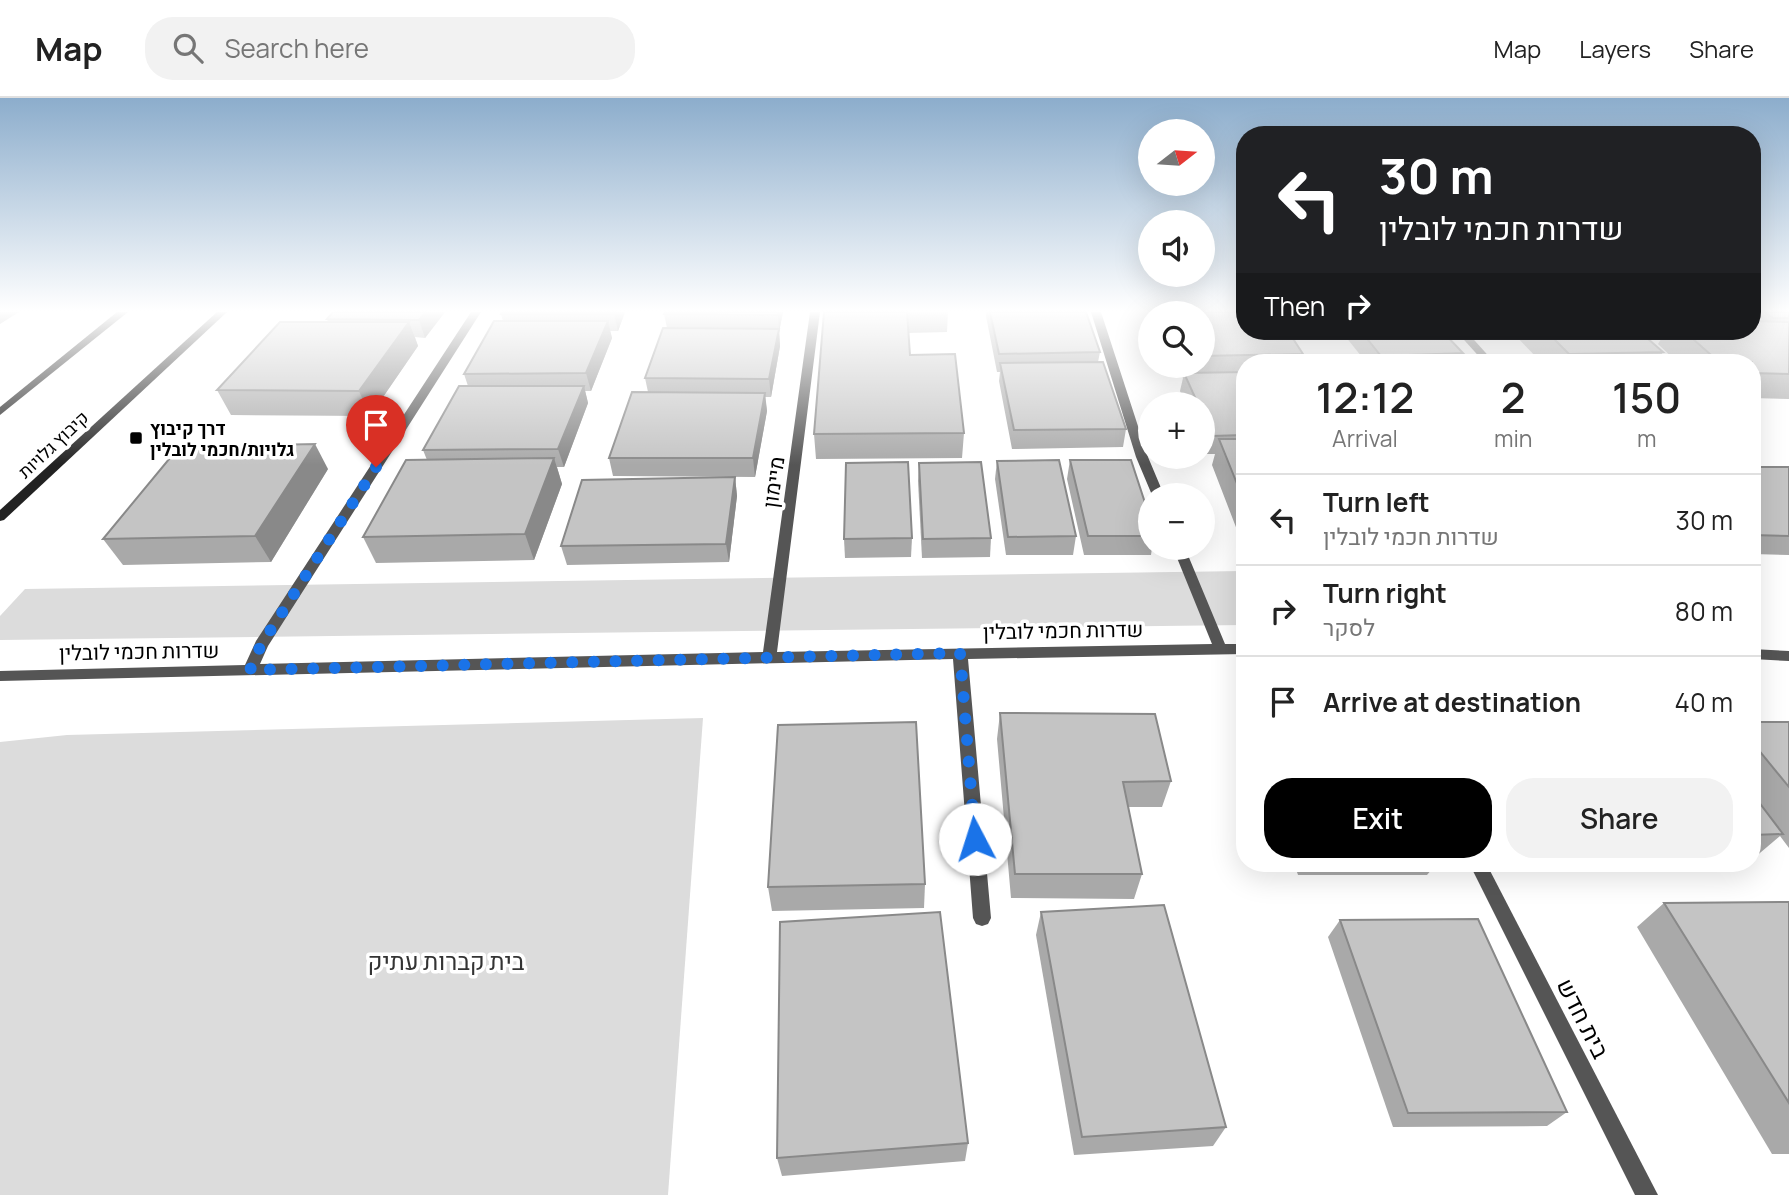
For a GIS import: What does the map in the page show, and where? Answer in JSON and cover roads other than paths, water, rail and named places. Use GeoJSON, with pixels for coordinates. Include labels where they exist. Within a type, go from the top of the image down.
{"type":"FeatureCollection","features":[{"type":"Feature","properties":{"kind":"main road"},"geometry":{"type":"LineString","coordinates":[[0,412],[60,363]]}},
{"type":"Feature","properties":{"kind":"main road","name":"קיבוץ גלויות"},"geometry":{"type":"LineString","coordinates":[[0,517],[167,363]]}},
{"type":"Feature","properties":{"kind":"street"},"geometry":{"type":"LineString","coordinates":[[250,670],[261,645],[444,363]]}},
{"type":"Feature","properties":{"kind":"street","name":"מיימון"},"geometry":{"type":"LineString","coordinates":[[769,657],[808,363]]}},
{"type":"Feature","properties":{"kind":"street"},"geometry":{"type":"LineString","coordinates":[[1112,363],[1153,483]]}},
{"type":"Feature","properties":{"kind":"street"},"geometry":{"type":"LineString","coordinates":[[1184,560],[1220,648]]}},
{"type":"Feature","properties":{"kind":"street","name":"שדרות חכמי לובלין"},"geometry":{"type":"LineString","coordinates":[[0,676],[1236,649]]}},
{"type":"Feature","properties":{"kind":"street"},"geometry":{"type":"LineString","coordinates":[[960,653],[982,918]]}},
{"type":"Feature","properties":{"kind":"street"},"geometry":{"type":"LineString","coordinates":[[1761,654],[1789,656]]}},
{"type":"Feature","properties":{"kind":"street","name":"בית חדש"},"geometry":{"type":"LineString","coordinates":[[1482,872],[1647,1195]]}},
{"type":"Feature","properties":{"kind":"place","name":"דרך קיבוץ גלויות/חכמי לובלין"},"geometry":{"type":"Point","coordinates":[136,438]}},
{"type":"Feature","properties":{"kind":"park label","name":"בית קברות עתיק"},"geometry":{"type":"Point","coordinates":[446,960]}}]}
